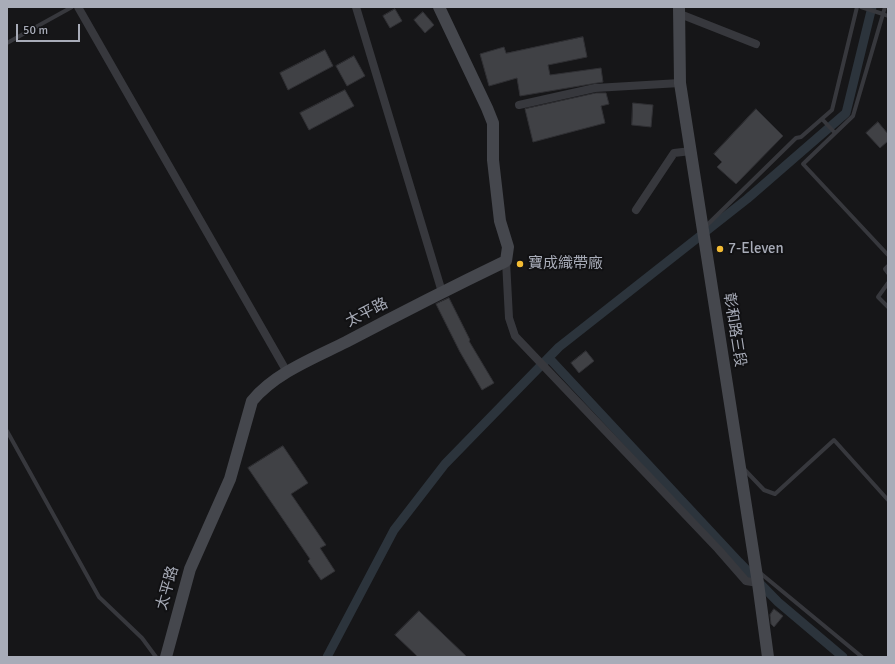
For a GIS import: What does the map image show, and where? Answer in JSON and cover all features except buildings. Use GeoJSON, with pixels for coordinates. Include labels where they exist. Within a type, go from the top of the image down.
{"type":"FeatureCollection","features":[{"type":"Feature","properties":{"kind":"street"},"geometry":{"type":"LineString","coordinates":[[78,7],[287,372]]}},
{"type":"Feature","properties":{"kind":"street"},"geometry":{"type":"LineString","coordinates":[[356,7],[442,292]]}},
{"type":"Feature","properties":{"kind":"street"},"geometry":{"type":"LineString","coordinates":[[439,7],[487,108],[493,124],[493,160],[500,221],[508,247],[506,261],[509,318],[515,336],[718,549],[746,581],[758,583]]}},
{"type":"Feature","properties":{"kind":"street"},"geometry":{"type":"LineString","coordinates":[[679,10],[756,44]]}},
{"type":"Feature","properties":{"kind":"street","name":"彰和路三段"},"geometry":{"type":"LineString","coordinates":[[679,10],[680,83],[758,583],[768,657]]}},
{"type":"Feature","properties":{"kind":"street"},"geometry":{"type":"LineString","coordinates":[[519,105],[595,88],[680,83]]}},
{"type":"Feature","properties":{"kind":"street"},"geometry":{"type":"LineString","coordinates":[[636,210],[674,153],[691,150]]}},
{"type":"Feature","properties":{"kind":"street","name":"太平路"},"geometry":{"type":"LineString","coordinates":[[166,657],[190,569],[230,479],[252,401],[258,393],[287,372],[442,292],[506,261]]}},
{"type":"Feature","properties":{"kind":"lane"},"geometry":{"type":"LineString","coordinates":[[7,43],[72,7]]}},
{"type":"Feature","properties":{"kind":"lane"},"geometry":{"type":"LineString","coordinates":[[702,229],[796,138],[800,137],[832,110],[858,7]]}},
{"type":"Feature","properties":{"kind":"lane"},"geometry":{"type":"LineString","coordinates":[[861,7],[886,15]]}},
{"type":"Feature","properties":{"kind":"lane"},"geometry":{"type":"LineString","coordinates":[[885,7],[886,15],[853,116],[803,164],[888,254]]}},
{"type":"Feature","properties":{"kind":"lane"},"geometry":{"type":"LineString","coordinates":[[822,119],[835,133]]}},
{"type":"Feature","properties":{"kind":"lane"},"geometry":{"type":"LineString","coordinates":[[888,266],[885,269],[888,273]]}},
{"type":"Feature","properties":{"kind":"lane"},"geometry":{"type":"LineString","coordinates":[[888,283],[878,297],[888,307]]}},
{"type":"Feature","properties":{"kind":"lane"},"geometry":{"type":"LineString","coordinates":[[7,430],[99,597],[142,638],[156,657]]}},
{"type":"Feature","properties":{"kind":"lane"},"geometry":{"type":"LineString","coordinates":[[739,463],[764,490],[775,494],[834,440],[888,500]]}},
{"type":"Feature","properties":{"kind":"lane"},"geometry":{"type":"LineString","coordinates":[[755,569],[862,657]]}},
{"type":"Feature","properties":{"kind":"waterway"},"geometry":{"type":"LineString","coordinates":[[327,657],[394,530],[445,464],[559,347],[747,199],[846,113],[872,7]]}},
{"type":"Feature","properties":{"kind":"waterway"},"geometry":{"type":"LineString","coordinates":[[549,358],[778,602],[843,657]]}},
{"type":"Feature","properties":{"kind":"place","name":"7-Eleven"},"geometry":{"type":"Point","coordinates":[720,249]}},
{"type":"Feature","properties":{"kind":"place","name":"寶成織帶廠"},"geometry":{"type":"Point","coordinates":[520,264]}}]}
